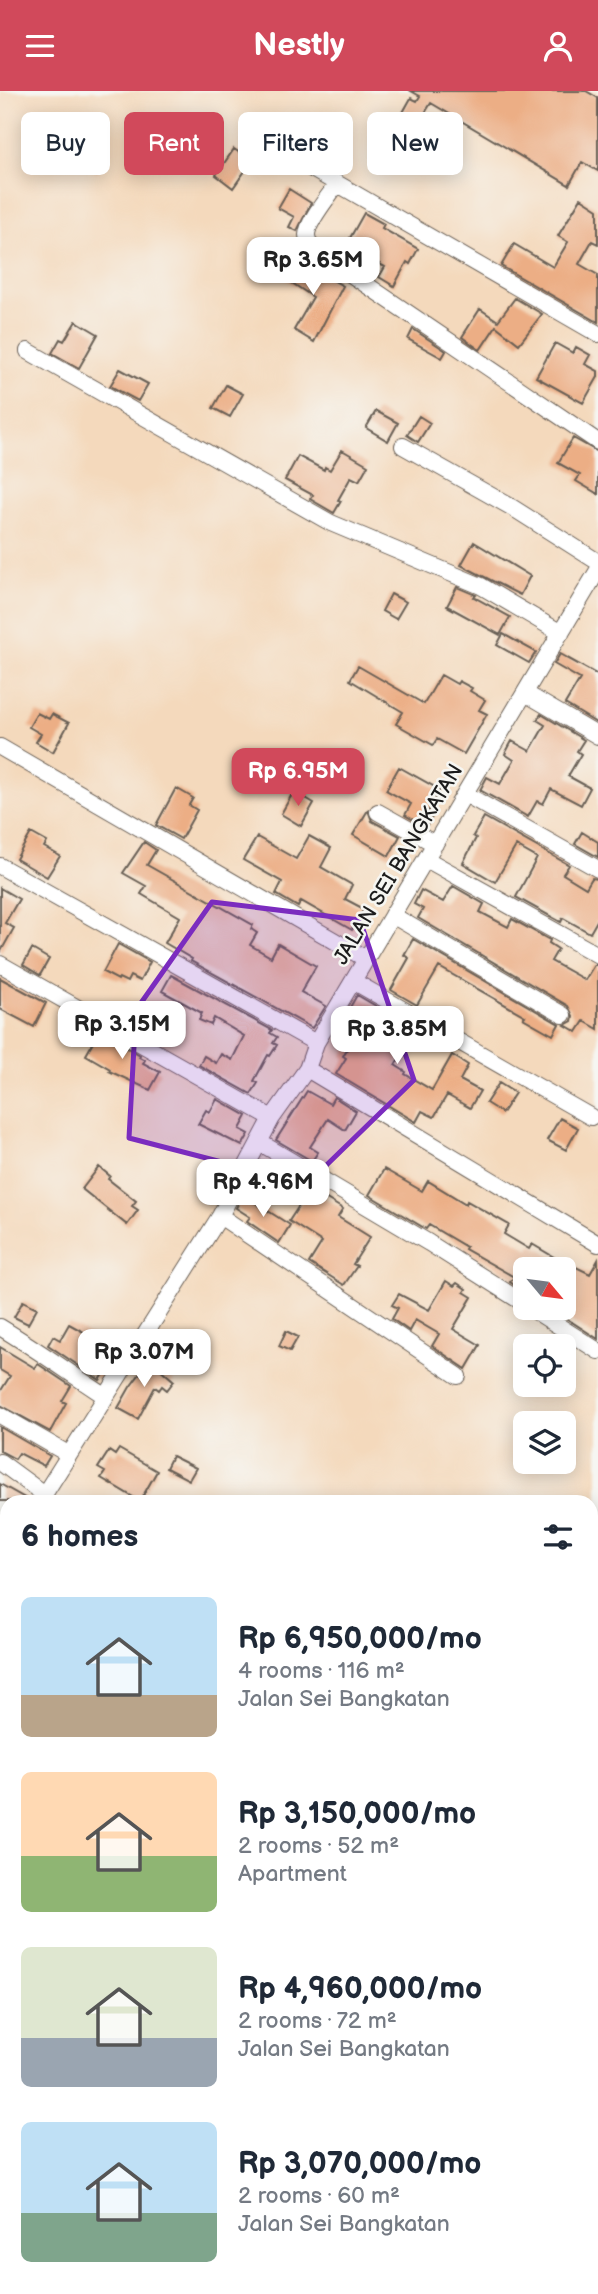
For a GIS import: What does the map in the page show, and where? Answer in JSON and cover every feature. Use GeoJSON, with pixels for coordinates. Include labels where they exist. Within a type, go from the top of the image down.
{"type":"FeatureCollection","features":[{"type":"Feature","properties":{"kind":"street"},"geometry":{"type":"LineString","coordinates":[[322,175],[598,334]]}},
{"type":"Feature","properties":{"kind":"street"},"geometry":{"type":"LineString","coordinates":[[337,184],[309,225],[307,235],[315,250],[598,442]]}},
{"type":"Feature","properties":{"kind":"street"},"geometry":{"type":"LineString","coordinates":[[28,351],[331,523],[481,586],[561,633]]}},
{"type":"Feature","properties":{"kind":"street"},"geometry":{"type":"LineString","coordinates":[[403,446],[513,508],[598,562]]}},
{"type":"Feature","properties":{"kind":"street","name":"JALAN SEI BANGKATAN"},"geometry":{"type":"LineString","coordinates":[[44,1495],[220,1216],[272,1118],[307,1069],[316,1043],[598,570]]}},
{"type":"Feature","properties":{"kind":"street"},"geometry":{"type":"LineString","coordinates":[[525,693],[598,736]]}},
{"type":"Feature","properties":{"kind":"street"},"geometry":{"type":"LineString","coordinates":[[0,747],[366,960]]}},
{"type":"Feature","properties":{"kind":"street"},"geometry":{"type":"LineString","coordinates":[[465,794],[598,870]]}},
{"type":"Feature","properties":{"kind":"street"},"geometry":{"type":"LineString","coordinates":[[378,812],[435,844]]}},
{"type":"Feature","properties":{"kind":"street"},"geometry":{"type":"LineString","coordinates":[[426,859],[598,955]]}},
{"type":"Feature","properties":{"kind":"street"},"geometry":{"type":"LineString","coordinates":[[0,866],[316,1043]]}},
{"type":"Feature","properties":{"kind":"street"},"geometry":{"type":"LineString","coordinates":[[392,915],[563,1015]]}},
{"type":"Feature","properties":{"kind":"street"},"geometry":{"type":"LineString","coordinates":[[0,964],[272,1118]]}},
{"type":"Feature","properties":{"kind":"street"},"geometry":{"type":"LineString","coordinates":[[353,981],[591,1117]]}},
{"type":"Feature","properties":{"kind":"street"},"geometry":{"type":"LineString","coordinates":[[307,1069],[598,1244]]}},
{"type":"Feature","properties":{"kind":"street"},"geometry":{"type":"LineString","coordinates":[[259,1142],[429,1243],[513,1297]]}},
{"type":"Feature","properties":{"kind":"street"},"geometry":{"type":"LineString","coordinates":[[220,1216],[458,1376]]}},
{"type":"Feature","properties":{"kind":"street"},"geometry":{"type":"LineString","coordinates":[[549,1320],[598,1351]]}},
{"type":"Feature","properties":{"kind":"street"},"geometry":{"type":"LineString","coordinates":[[0,1327],[105,1396]]}},
{"type":"Feature","properties":{"kind":"street"},"geometry":{"type":"LineString","coordinates":[[0,1415],[68,1454]]}},
{"type":"Feature","properties":{"kind":"street"},"geometry":{"type":"LineString","coordinates":[[0,1462],[38,1495]]}},
{"type":"Feature","properties":{"kind":"highlighted area"},"geometry":{"type":"Polygon","coordinates":[[[212,902],[360,920],[414,1080],[307,1184],[129,1138],[136,1010],[212,902]]]}},
{"type":"Feature","properties":{"kind":"building"},"geometry":{"type":"Polygon","coordinates":[[[411,91],[586,91],[598,98],[598,171],[582,162],[569,185],[463,122],[463,112],[446,112],[431,103],[426,112],[403,112],[411,98],[417,101],[420,96],[411,91]]]}},
{"type":"Feature","properties":{"kind":"building"},"geometry":{"type":"Polygon","coordinates":[[[234,149],[238,152],[238,175],[242,175],[233,188],[216,175],[224,175],[224,163],[234,149]]]}},
{"type":"Feature","properties":{"kind":"building"},"geometry":{"type":"Polygon","coordinates":[[[289,189],[311,203],[297,231],[289,227],[294,217],[278,208],[289,189]]]}},
{"type":"Feature","properties":{"kind":"building"},"geometry":{"type":"Polygon","coordinates":[[[581,198],[598,209],[598,244],[592,241],[579,264],[598,275],[598,322],[501,266],[514,244],[553,267],[568,242],[558,236],[581,198]]]}},
{"type":"Feature","properties":{"kind":"building"},"geometry":{"type":"Polygon","coordinates":[[[364,213],[384,224],[382,228],[418,249],[410,264],[407,262],[394,286],[379,277],[385,267],[363,255],[358,264],[341,254],[364,213]]]}},
{"type":"Feature","properties":{"kind":"building"},"geometry":{"type":"Polygon","coordinates":[[[295,259],[343,286],[314,342],[294,330],[313,297],[283,277],[295,259]]]}},
{"type":"Feature","properties":{"kind":"building"},"geometry":{"type":"Polygon","coordinates":[[[515,298],[542,314],[519,344],[496,326],[480,350],[462,337],[480,309],[498,321],[515,298]]]}},
{"type":"Feature","properties":{"kind":"building"},"geometry":{"type":"Polygon","coordinates":[[[76,321],[98,334],[79,368],[52,353],[60,339],[64,341],[76,321]]]}},
{"type":"Feature","properties":{"kind":"building"},"geometry":{"type":"Polygon","coordinates":[[[413,329],[446,351],[442,358],[408,339],[413,329]]]}},
{"type":"Feature","properties":{"kind":"building"},"geometry":{"type":"Polygon","coordinates":[[[555,343],[573,353],[576,347],[590,355],[585,364],[598,371],[598,377],[583,403],[536,377],[555,343]]]}},
{"type":"Feature","properties":{"kind":"building"},"geometry":{"type":"Polygon","coordinates":[[[120,369],[148,384],[138,401],[110,386],[120,369]]]}},
{"type":"Feature","properties":{"kind":"building"},"geometry":{"type":"Polygon","coordinates":[[[226,385],[243,394],[230,417],[213,408],[226,385]]]}},
{"type":"Feature","properties":{"kind":"building"},"geometry":{"type":"Polygon","coordinates":[[[376,411],[398,423],[388,441],[366,428],[376,411]]]}},
{"type":"Feature","properties":{"kind":"building"},"geometry":{"type":"Polygon","coordinates":[[[419,416],[430,423],[418,442],[407,435],[419,416]]]}},
{"type":"Feature","properties":{"kind":"building"},"geometry":{"type":"Polygon","coordinates":[[[573,438],[598,452],[598,494],[576,481],[580,475],[558,463],[573,438]]]}},
{"type":"Feature","properties":{"kind":"building"},"geometry":{"type":"Polygon","coordinates":[[[342,450],[368,465],[359,481],[351,477],[334,513],[310,499],[313,495],[285,480],[298,456],[324,470],[325,467],[330,470],[342,450]]]}},
{"type":"Feature","properties":{"kind":"building"},"geometry":{"type":"Polygon","coordinates":[[[474,542],[530,576],[520,595],[461,565],[474,542]]]}},
{"type":"Feature","properties":{"kind":"building"},"geometry":{"type":"Polygon","coordinates":[[[457,587],[476,595],[474,597],[510,617],[500,635],[447,606],[457,587]]]}},
{"type":"Feature","properties":{"kind":"building"},"geometry":{"type":"Polygon","coordinates":[[[391,594],[406,602],[396,619],[382,611],[391,594]]]}},
{"type":"Feature","properties":{"kind":"building"},"geometry":{"type":"Polygon","coordinates":[[[503,634],[536,652],[529,663],[497,645],[503,634]]]}},
{"type":"Feature","properties":{"kind":"building"},"geometry":{"type":"Polygon","coordinates":[[[560,654],[598,675],[598,724],[565,704],[580,679],[554,664],[560,654]]]}},
{"type":"Feature","properties":{"kind":"building"},"geometry":{"type":"Polygon","coordinates":[[[358,666],[424,704],[441,675],[457,684],[459,681],[472,688],[470,691],[485,700],[479,710],[487,714],[464,754],[437,739],[433,745],[396,724],[403,712],[350,680],[358,666]]]}},
{"type":"Feature","properties":{"kind":"building"},"geometry":{"type":"Polygon","coordinates":[[[37,713],[49,719],[52,714],[69,723],[53,752],[36,742],[41,734],[29,727],[37,713]]]}},
{"type":"Feature","properties":{"kind":"building"},"geometry":{"type":"Polygon","coordinates":[[[541,714],[584,740],[577,751],[581,754],[568,776],[590,788],[581,805],[551,789],[543,804],[537,801],[528,817],[480,790],[487,777],[500,784],[514,760],[505,754],[512,741],[530,751],[545,725],[537,720],[541,714]]]}},
{"type":"Feature","properties":{"kind":"building"},"geometry":{"type":"Polygon","coordinates":[[[399,767],[440,790],[427,814],[432,817],[426,827],[405,815],[411,804],[386,790],[399,767]]]}},
{"type":"Feature","properties":{"kind":"building"},"geometry":{"type":"Polygon","coordinates":[[[176,788],[193,798],[189,805],[197,810],[181,839],[156,825],[176,788]]]}},
{"type":"Feature","properties":{"kind":"building"},"geometry":{"type":"Polygon","coordinates":[[[294,791],[314,803],[301,826],[281,814],[294,791]]]}},
{"type":"Feature","properties":{"kind":"building"},"geometry":{"type":"Polygon","coordinates":[[[368,810],[372,821],[400,836],[389,856],[353,835],[368,810]]]}},
{"type":"Feature","properties":{"kind":"building"},"geometry":{"type":"Polygon","coordinates":[[[484,817],[569,865],[563,874],[586,888],[592,878],[598,879],[598,919],[590,933],[563,918],[561,922],[516,897],[537,858],[516,846],[495,882],[463,863],[476,838],[473,836],[484,817]]]}},
{"type":"Feature","properties":{"kind":"building"},"geometry":{"type":"Polygon","coordinates":[[[582,832],[598,842],[598,857],[575,844],[582,832]]]}},
{"type":"Feature","properties":{"kind":"building"},"geometry":{"type":"Polygon","coordinates":[[[31,833],[47,842],[44,847],[60,856],[47,877],[16,859],[31,833]]]}},
{"type":"Feature","properties":{"kind":"building"},"geometry":{"type":"Polygon","coordinates":[[[309,836],[331,848],[321,867],[352,885],[345,899],[364,909],[352,930],[301,901],[298,907],[276,894],[282,882],[243,860],[257,837],[296,859],[309,836]]]}},
{"type":"Feature","properties":{"kind":"building"},"geometry":{"type":"Polygon","coordinates":[[[144,842],[156,850],[147,865],[253,925],[251,929],[257,933],[250,945],[271,957],[278,944],[316,966],[301,992],[326,1006],[312,1028],[191,961],[192,959],[165,943],[180,917],[141,894],[146,886],[123,873],[144,842]]]}},
{"type":"Feature","properties":{"kind":"building"},"geometry":{"type":"Polygon","coordinates":[[[453,886],[484,904],[480,912],[508,927],[512,919],[550,940],[549,943],[558,949],[551,961],[585,980],[594,965],[598,965],[598,1029],[584,1021],[577,1032],[565,1025],[572,1021],[573,1016],[568,1006],[418,918],[423,909],[414,904],[421,890],[443,902],[453,886]]]}},
{"type":"Feature","properties":{"kind":"building"},"geometry":{"type":"Polygon","coordinates":[[[0,888],[19,899],[5,923],[14,928],[0,953],[0,888]]]}},
{"type":"Feature","properties":{"kind":"building"},"geometry":{"type":"Polygon","coordinates":[[[413,939],[559,1024],[553,1035],[439,967],[417,1005],[391,990],[409,958],[404,955],[413,939]]]}},
{"type":"Feature","properties":{"kind":"building"},"geometry":{"type":"Polygon","coordinates":[[[118,944],[150,962],[140,981],[130,976],[127,982],[119,978],[118,980],[103,972],[118,944]]]}},
{"type":"Feature","properties":{"kind":"building"},"geometry":{"type":"Polygon","coordinates":[[[32,949],[49,959],[40,975],[23,965],[32,949]]]}},
{"type":"Feature","properties":{"kind":"building"},"geometry":{"type":"Polygon","coordinates":[[[171,975],[272,1030],[270,1033],[277,1037],[273,1043],[277,1045],[270,1056],[268,1055],[254,1081],[258,1083],[251,1094],[199,1065],[204,1056],[216,1063],[221,1054],[232,1060],[244,1036],[214,1018],[211,1025],[199,1020],[202,1013],[162,991],[171,975]]]}},
{"type":"Feature","properties":{"kind":"building"},"geometry":{"type":"Polygon","coordinates":[[[0,978],[46,1003],[34,1027],[0,1009],[0,978]]]}},
{"type":"Feature","properties":{"kind":"building"},"geometry":{"type":"Polygon","coordinates":[[[357,995],[417,1030],[395,1065],[406,1072],[405,1074],[432,1090],[452,1055],[468,1065],[460,1080],[480,1091],[470,1108],[447,1095],[434,1117],[422,1111],[416,1122],[336,1074],[365,1018],[349,1009],[357,995]]]}},
{"type":"Feature","properties":{"kind":"building"},"geometry":{"type":"Polygon","coordinates":[[[99,1032],[140,1055],[139,1057],[145,1060],[143,1063],[160,1072],[150,1090],[109,1071],[110,1069],[86,1055],[99,1032]]]}},
{"type":"Feature","properties":{"kind":"building"},"geometry":{"type":"Polygon","coordinates":[[[499,1083],[515,1093],[502,1113],[486,1103],[499,1083]]]}},
{"type":"Feature","properties":{"kind":"building"},"geometry":{"type":"Polygon","coordinates":[[[307,1091],[330,1104],[334,1097],[356,1111],[345,1130],[328,1119],[310,1147],[318,1152],[312,1161],[276,1140],[307,1091]]]}},
{"type":"Feature","properties":{"kind":"building"},"geometry":{"type":"Polygon","coordinates":[[[217,1099],[247,1116],[240,1129],[249,1134],[242,1146],[198,1124],[206,1110],[210,1112],[217,1099]]]}},
{"type":"Feature","properties":{"kind":"building"},"geometry":{"type":"Polygon","coordinates":[[[560,1118],[578,1128],[566,1150],[547,1140],[560,1118]]]}},
{"type":"Feature","properties":{"kind":"building"},"geometry":{"type":"Polygon","coordinates":[[[99,1167],[110,1176],[108,1179],[136,1201],[132,1206],[138,1210],[127,1225],[82,1189],[99,1167]]]}},
{"type":"Feature","properties":{"kind":"building"},"geometry":{"type":"Polygon","coordinates":[[[384,1169],[422,1191],[428,1181],[509,1225],[504,1234],[529,1249],[532,1244],[554,1257],[513,1257],[513,1276],[429,1225],[426,1229],[369,1195],[384,1169]]]}},
{"type":"Feature","properties":{"kind":"building"},"geometry":{"type":"Polygon","coordinates":[[[310,1189],[343,1209],[338,1217],[370,1237],[353,1264],[357,1266],[344,1285],[309,1263],[322,1242],[289,1221],[310,1189]]]}},
{"type":"Feature","properties":{"kind":"building"},"geometry":{"type":"Polygon","coordinates":[[[243,1195],[290,1225],[279,1243],[247,1221],[250,1217],[236,1208],[243,1195]]]}},
{"type":"Feature","properties":{"kind":"building"},"geometry":{"type":"Polygon","coordinates":[[[598,1260],[598,1339],[569,1320],[576,1320],[576,1267],[590,1274],[598,1260]]]}},
{"type":"Feature","properties":{"kind":"building"},"geometry":{"type":"Polygon","coordinates":[[[446,1281],[454,1286],[457,1283],[472,1297],[453,1329],[480,1345],[466,1369],[432,1346],[439,1334],[415,1320],[409,1331],[392,1319],[398,1308],[392,1305],[399,1294],[429,1310],[446,1281]]]}},
{"type":"Feature","properties":{"kind":"building"},"geometry":{"type":"Polygon","coordinates":[[[23,1301],[37,1308],[28,1324],[14,1317],[23,1301]]]}},
{"type":"Feature","properties":{"kind":"building"},"geometry":{"type":"Polygon","coordinates":[[[69,1324],[100,1341],[98,1344],[104,1348],[95,1365],[106,1371],[100,1380],[48,1345],[53,1336],[60,1340],[69,1324]]]}},
{"type":"Feature","properties":{"kind":"building"},"geometry":{"type":"Polygon","coordinates":[[[286,1331],[298,1337],[290,1351],[279,1346],[286,1331]]]}},
{"type":"Feature","properties":{"kind":"building"},"geometry":{"type":"Polygon","coordinates":[[[0,1347],[35,1368],[38,1364],[71,1386],[62,1401],[66,1403],[50,1432],[0,1405],[0,1392],[10,1376],[0,1370],[0,1347]]]}},
{"type":"Feature","properties":{"kind":"building"},"geometry":{"type":"Polygon","coordinates":[[[150,1360],[174,1381],[167,1390],[162,1386],[159,1390],[155,1387],[138,1419],[118,1408],[150,1360]]]}},
{"type":"Feature","properties":{"kind":"building"},"geometry":{"type":"Polygon","coordinates":[[[0,1427],[50,1456],[44,1466],[19,1453],[15,1459],[0,1451],[0,1427]]]}},
{"type":"Feature","properties":{"kind":"building"},"geometry":{"type":"Polygon","coordinates":[[[119,1449],[157,1471],[143,1495],[130,1495],[101,1478],[105,1472],[98,1468],[109,1451],[115,1455],[119,1449]]]}},
{"type":"Feature","properties":{"kind":"building"},"geometry":{"type":"Polygon","coordinates":[[[172,1456],[196,1468],[189,1480],[166,1468],[172,1456]]]}},
{"type":"Feature","properties":{"kind":"building"},"geometry":{"type":"Polygon","coordinates":[[[0,1484],[19,1495],[0,1495],[0,1484]]]}}]}
